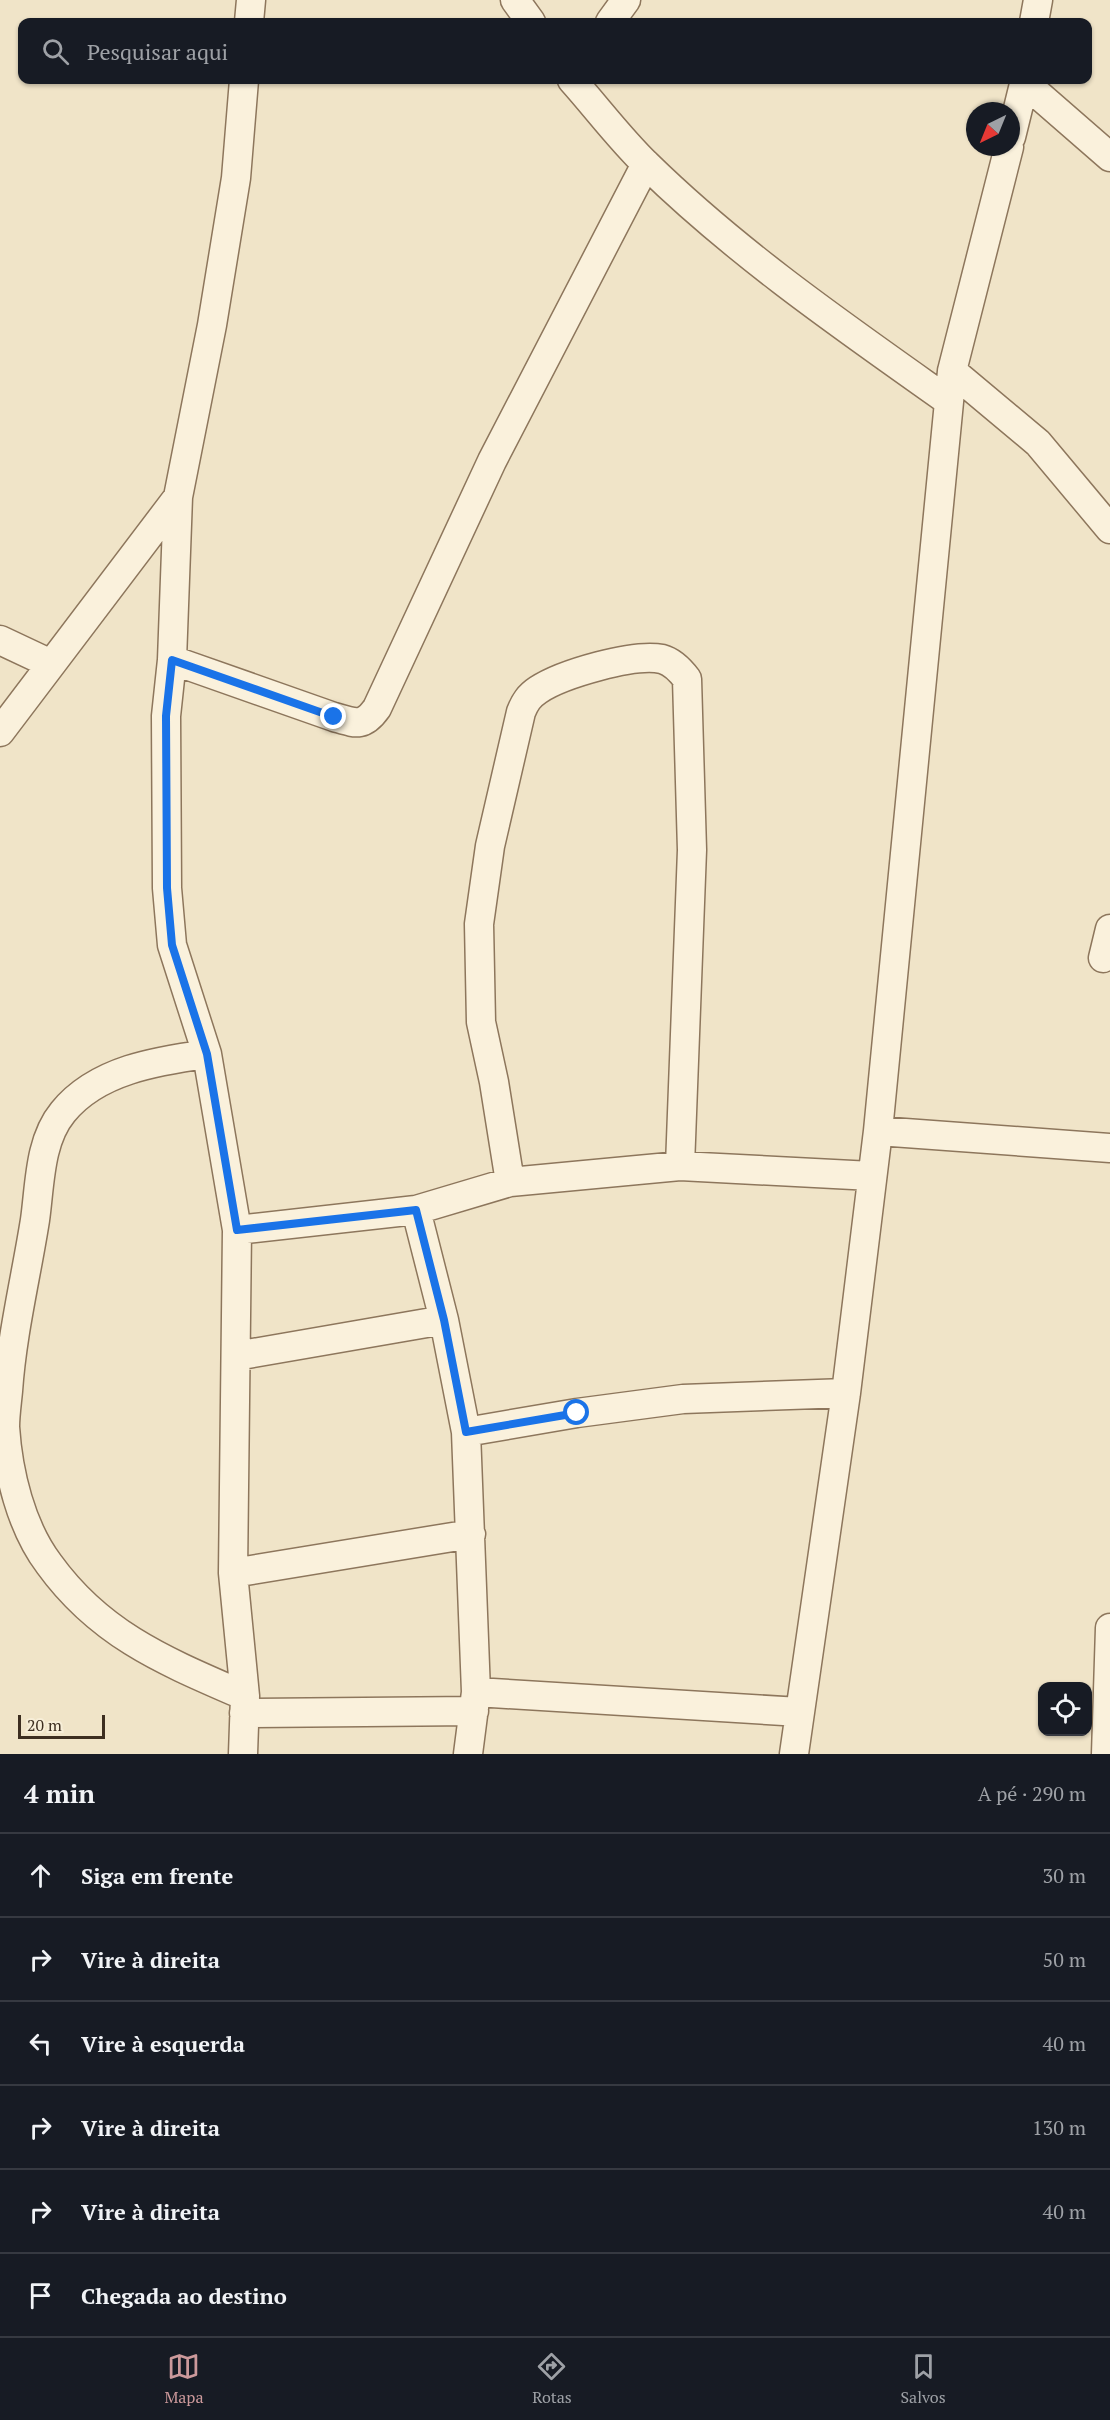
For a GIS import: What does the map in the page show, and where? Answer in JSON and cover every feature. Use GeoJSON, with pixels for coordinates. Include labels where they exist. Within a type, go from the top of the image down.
{"type":"FeatureCollection","features":[{"type":"Feature","properties":{"kind":"street"},"geometry":{"type":"LineString","coordinates":[[249,18],[251,0]]}},
{"type":"Feature","properties":{"kind":"street"},"geometry":{"type":"LineString","coordinates":[[515,0],[528,18]]}},
{"type":"Feature","properties":{"kind":"street"},"geometry":{"type":"LineString","coordinates":[[613,18],[626,0]]}},
{"type":"Feature","properties":{"kind":"street"},"geometry":{"type":"LineString","coordinates":[[1035,18],[1038,0]]}},
{"type":"Feature","properties":{"kind":"street"},"geometry":{"type":"LineString","coordinates":[[243,1754],[245,1705],[233,1573],[237,1230],[207,1054],[186,994],[171,934],[167,888],[166,716],[172,660],[178,497],[212,325],[236,178],[244,84]]}},
{"type":"Feature","properties":{"kind":"street"},"geometry":{"type":"LineString","coordinates":[[576,84],[646,164],[714,224],[820,310],[947,400]]}},
{"type":"Feature","properties":{"kind":"street"},"geometry":{"type":"LineString","coordinates":[[1020,102],[1024,84]]}},
{"type":"Feature","properties":{"kind":"street"},"geometry":{"type":"LineString","coordinates":[[1028,84],[1110,158]]}},
{"type":"Feature","properties":{"kind":"street"},"geometry":{"type":"LineString","coordinates":[[794,1754],[846,1393],[878,1131],[934,572],[947,400],[952,371],[1007,156]]}},
{"type":"Feature","properties":{"kind":"street"},"geometry":{"type":"LineString","coordinates":[[172,660],[334,717],[357,723],[369,719],[382,697],[492,461],[646,164]]}},
{"type":"Feature","properties":{"kind":"street"},"geometry":{"type":"LineString","coordinates":[[952,371],[1038,443],[1110,529]]}},
{"type":"Feature","properties":{"kind":"street"},"geometry":{"type":"LineString","coordinates":[[0,732],[178,497]]}},
{"type":"Feature","properties":{"kind":"street"},"geometry":{"type":"LineString","coordinates":[[0,640],[51,664]]}},
{"type":"Feature","properties":{"kind":"street"},"geometry":{"type":"LineString","coordinates":[[510,1182],[494,1082],[481,1022],[479,934],[490,846],[521,712],[525,702],[540,688],[571,676],[638,658],[664,660],[678,668],[687,679],[692,850],[680,1166]]}},
{"type":"Feature","properties":{"kind":"street"},"geometry":{"type":"LineString","coordinates":[[1103,958],[1110,929]]}},
{"type":"Feature","properties":{"kind":"street"},"geometry":{"type":"LineString","coordinates":[[207,1054],[149,1063],[124,1071],[85,1093],[64,1110],[53,1125],[39,1186],[24,1273],[9,1370],[5,1426],[14,1478],[26,1524],[48,1563],[72,1591],[102,1622],[135,1644],[245,1705],[475,1701],[800,1712]]}},
{"type":"Feature","properties":{"kind":"street"},"geometry":{"type":"LineString","coordinates":[[878,1131],[1110,1148]]}},
{"type":"Feature","properties":{"kind":"street"},"geometry":{"type":"LineString","coordinates":[[237,1230],[416,1210],[510,1182],[680,1166],[872,1176]]}},
{"type":"Feature","properties":{"kind":"street"},"geometry":{"type":"LineString","coordinates":[[416,1210],[444,1320],[466,1432],[475,1701],[468,1754]]}},
{"type":"Feature","properties":{"kind":"street"},"geometry":{"type":"LineString","coordinates":[[236,1356],[444,1320]]}},
{"type":"Feature","properties":{"kind":"street"},"geometry":{"type":"LineString","coordinates":[[466,1432],[577,1413],[682,1399],[846,1393]]}},
{"type":"Feature","properties":{"kind":"street"},"geometry":{"type":"LineString","coordinates":[[233,1573],[471,1534]]}},
{"type":"Feature","properties":{"kind":"street"},"geometry":{"type":"LineString","coordinates":[[1106,1754],[1110,1628]]}},
{"type":"Feature","properties":{"kind":"route"},"geometry":{"type":"LineString","coordinates":[[334,717],[172,660],[166,716],[167,888],[172,945],[207,1054],[237,1230],[416,1210],[444,1320],[466,1432],[577,1413]]}}]}
